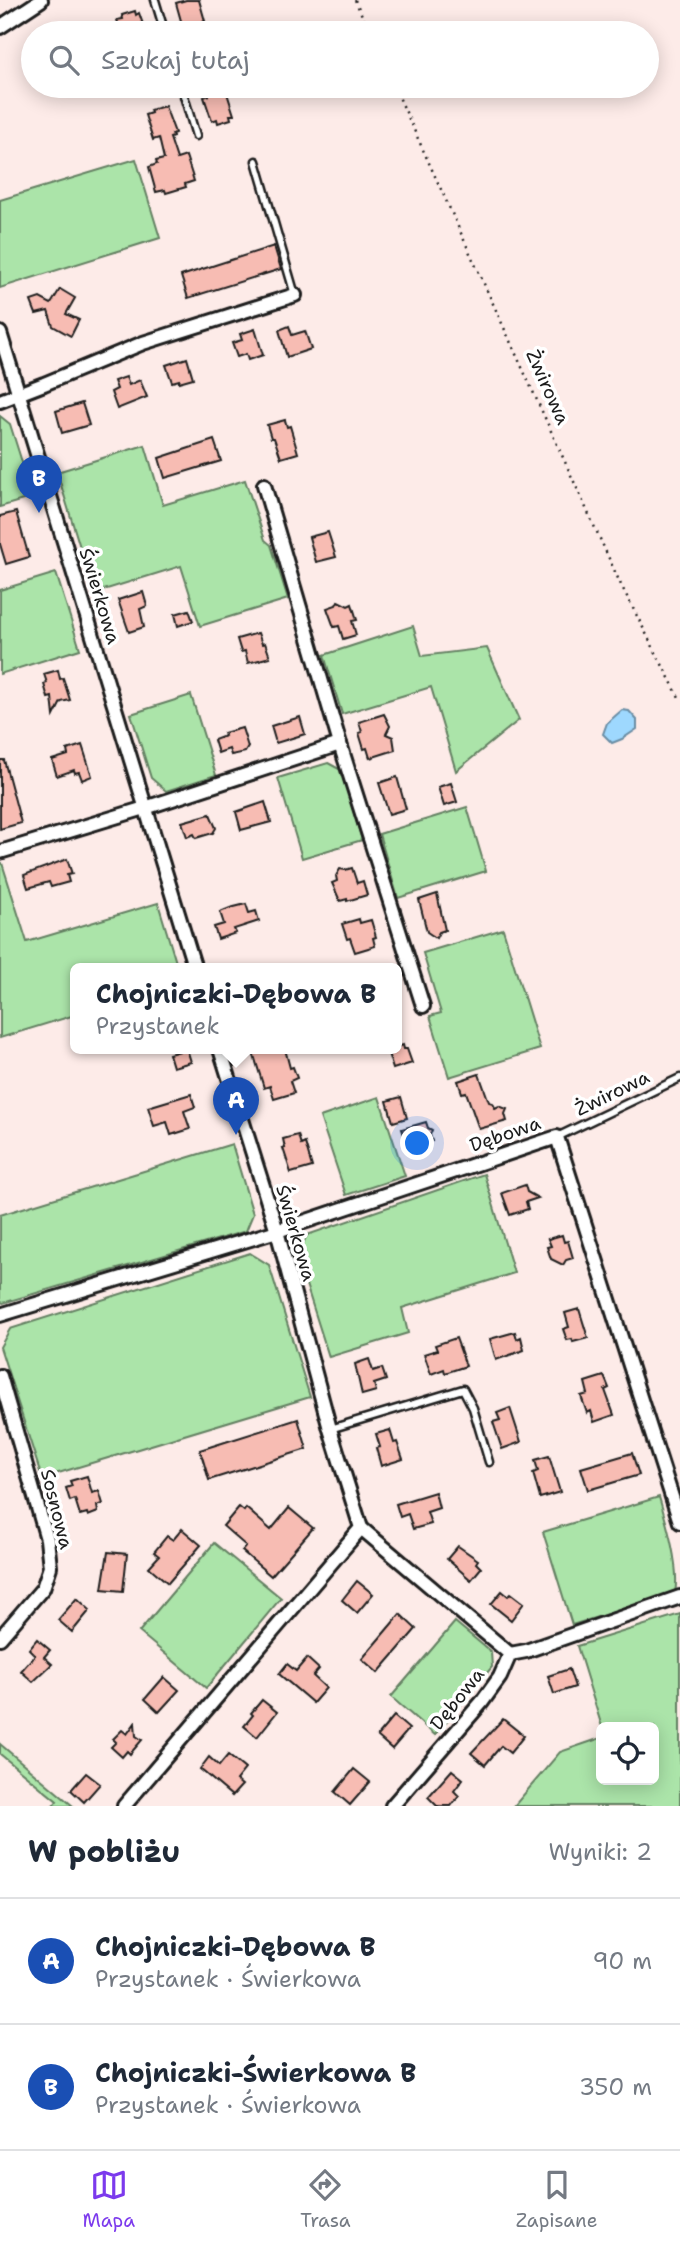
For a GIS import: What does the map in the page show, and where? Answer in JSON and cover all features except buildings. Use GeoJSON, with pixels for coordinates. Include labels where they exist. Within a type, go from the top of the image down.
{"type":"FeatureCollection","features":[{"type":"Feature","properties":{"kind":"street"},"geometry":{"type":"LineString","coordinates":[[0,27],[41,0]]}},
{"type":"Feature","properties":{"kind":"street"},"geometry":{"type":"LineString","coordinates":[[1,400],[143,343],[295,295]]}},
{"type":"Feature","properties":{"kind":"street","name":"Świerkowa"},"geometry":{"type":"LineString","coordinates":[[0,333],[193,963]]}},
{"type":"Feature","properties":{"kind":"street"},"geometry":{"type":"LineString","coordinates":[[264,485],[340,744],[424,1006]]}},
{"type":"Feature","properties":{"kind":"street"},"geometry":{"type":"LineString","coordinates":[[0,852],[340,744]]}},
{"type":"Feature","properties":{"kind":"street","name":"Świerkowa"},"geometry":{"type":"LineString","coordinates":[[222,1054],[277,1231],[330,1429],[361,1528]]}},
{"type":"Feature","properties":{"kind":"street","name":"Dębowa"},"geometry":{"type":"LineString","coordinates":[[0,1315],[277,1231],[557,1137],[680,1522]]}},
{"type":"Feature","properties":{"kind":"street","name":"Sosnowa"},"geometry":{"type":"LineString","coordinates":[[0,1376],[47,1539],[50,1567],[43,1588],[0,1638]]}},
{"type":"Feature","properties":{"kind":"street"},"geometry":{"type":"LineString","coordinates":[[124,1806],[361,1528],[510,1654],[526,1651],[680,1597]]}},
{"type":"Feature","properties":{"kind":"street","name":"Dębowa"},"geometry":{"type":"LineString","coordinates":[[392,1806],[482,1702],[500,1677],[510,1654]]}},
{"type":"Feature","properties":{"kind":"lane"},"geometry":{"type":"LineString","coordinates":[[155,0],[161,21]]}},
{"type":"Feature","properties":{"kind":"lane"},"geometry":{"type":"LineString","coordinates":[[185,98],[196,136]]}},
{"type":"Feature","properties":{"kind":"lane"},"geometry":{"type":"LineString","coordinates":[[256,162],[295,295]]}},
{"type":"Feature","properties":{"kind":"lane","name":"Żwirowa"},"geometry":{"type":"LineString","coordinates":[[557,1137],[680,1078]]}},
{"type":"Feature","properties":{"kind":"lane"},"geometry":{"type":"LineString","coordinates":[[330,1429],[463,1389],[473,1408],[489,1462]]}},
{"type":"Feature","properties":{"kind":"path"},"geometry":{"type":"LineString","coordinates":[[355,0],[365,21]]}},
{"type":"Feature","properties":{"kind":"path","name":"Żwirowa"},"geometry":{"type":"LineString","coordinates":[[399,98],[621,585],[680,699]]}},
{"type":"Feature","properties":{"kind":"green space"},"geometry":{"type":"Polygon","coordinates":[[[136,159],[160,238],[0,288],[0,200],[136,159]]]}},
{"type":"Feature","properties":{"kind":"green space"},"geometry":{"type":"Polygon","coordinates":[[[0,416],[10,424],[33,497],[0,507],[0,416]]]}},
{"type":"Feature","properties":{"kind":"green space"},"geometry":{"type":"Polygon","coordinates":[[[145,445],[163,505],[245,480],[265,540],[271,545],[288,599],[200,626],[181,566],[94,593],[57,472],[145,445]]]}},
{"type":"Feature","properties":{"kind":"green space"},"geometry":{"type":"Polygon","coordinates":[[[56,573],[80,649],[0,674],[0,590],[56,573]]]}},
{"type":"Feature","properties":{"kind":"green space"},"geometry":{"type":"Polygon","coordinates":[[[413,626],[422,656],[487,648],[519,720],[456,771],[431,687],[342,714],[324,655],[413,626]]]}},
{"type":"Feature","properties":{"kind":"green space"},"geometry":{"type":"Polygon","coordinates":[[[191,695],[216,775],[166,791],[151,778],[131,714],[191,695]]]}},
{"type":"Feature","properties":{"kind":"green space"},"geometry":{"type":"Polygon","coordinates":[[[328,763],[341,770],[362,840],[302,858],[278,778],[328,763]]]}},
{"type":"Feature","properties":{"kind":"green space"},"geometry":{"type":"Polygon","coordinates":[[[467,807],[486,871],[398,898],[379,834],[467,807]]]}},
{"type":"Feature","properties":{"kind":"green space"},"geometry":{"type":"Polygon","coordinates":[[[0,863],[27,942],[158,903],[176,963],[70,963],[70,1017],[0,1038],[0,863]]]}},
{"type":"Feature","properties":{"kind":"green space"},"geometry":{"type":"Polygon","coordinates":[[[503,929],[540,1049],[449,1077],[430,1016],[441,1013],[423,953],[503,929]]]}},
{"type":"Feature","properties":{"kind":"green space"},"geometry":{"type":"Polygon","coordinates":[[[379,1097],[405,1176],[346,1195],[320,1117],[379,1097]]]}},
{"type":"Feature","properties":{"kind":"green space"},"geometry":{"type":"Polygon","coordinates":[[[232,1144],[253,1214],[246,1231],[3,1303],[0,1301],[0,1215],[232,1144]]]}},
{"type":"Feature","properties":{"kind":"green space"},"geometry":{"type":"Polygon","coordinates":[[[484,1174],[514,1273],[402,1308],[408,1333],[329,1357],[297,1256],[307,1235],[484,1174]]]}},
{"type":"Feature","properties":{"kind":"green space"},"geometry":{"type":"Polygon","coordinates":[[[250,1253],[269,1265],[310,1397],[42,1478],[0,1347],[10,1329],[250,1253]]]}},
{"type":"Feature","properties":{"kind":"green space"},"geometry":{"type":"Polygon","coordinates":[[[659,1497],[676,1571],[675,1593],[572,1625],[543,1532],[659,1497]]]}},
{"type":"Feature","properties":{"kind":"green space"},"geometry":{"type":"Polygon","coordinates":[[[214,1543],[281,1598],[206,1688],[139,1632],[214,1543]]]}},
{"type":"Feature","properties":{"kind":"green space"},"geometry":{"type":"Polygon","coordinates":[[[680,1614],[680,1806],[514,1806],[560,1752],[596,1740],[596,1785],[659,1785],[659,1722],[600,1722],[577,1646],[680,1614]]]}},
{"type":"Feature","properties":{"kind":"green space"},"geometry":{"type":"Polygon","coordinates":[[[455,1622],[491,1652],[492,1667],[435,1735],[391,1697],[455,1622]]]}},
{"type":"Feature","properties":{"kind":"green space"},"geometry":{"type":"Polygon","coordinates":[[[0,1744],[73,1806],[53,1806],[57,1801],[0,1754],[0,1744]]]}},
{"type":"Feature","properties":{"kind":"water"},"geometry":{"type":"Polygon","coordinates":[[[622,710],[629,711],[637,720],[637,729],[612,743],[603,734],[607,723],[622,710]]]}},
{"type":"Feature","properties":{"kind":"place","name":"Chojniczki-Świerkowa B"},"geometry":{"type":"Point","coordinates":[39,513]}},
{"type":"Feature","properties":{"kind":"place","name":"Chojniczki-Dębowa B"},"geometry":{"type":"Point","coordinates":[236,1135]}}]}
